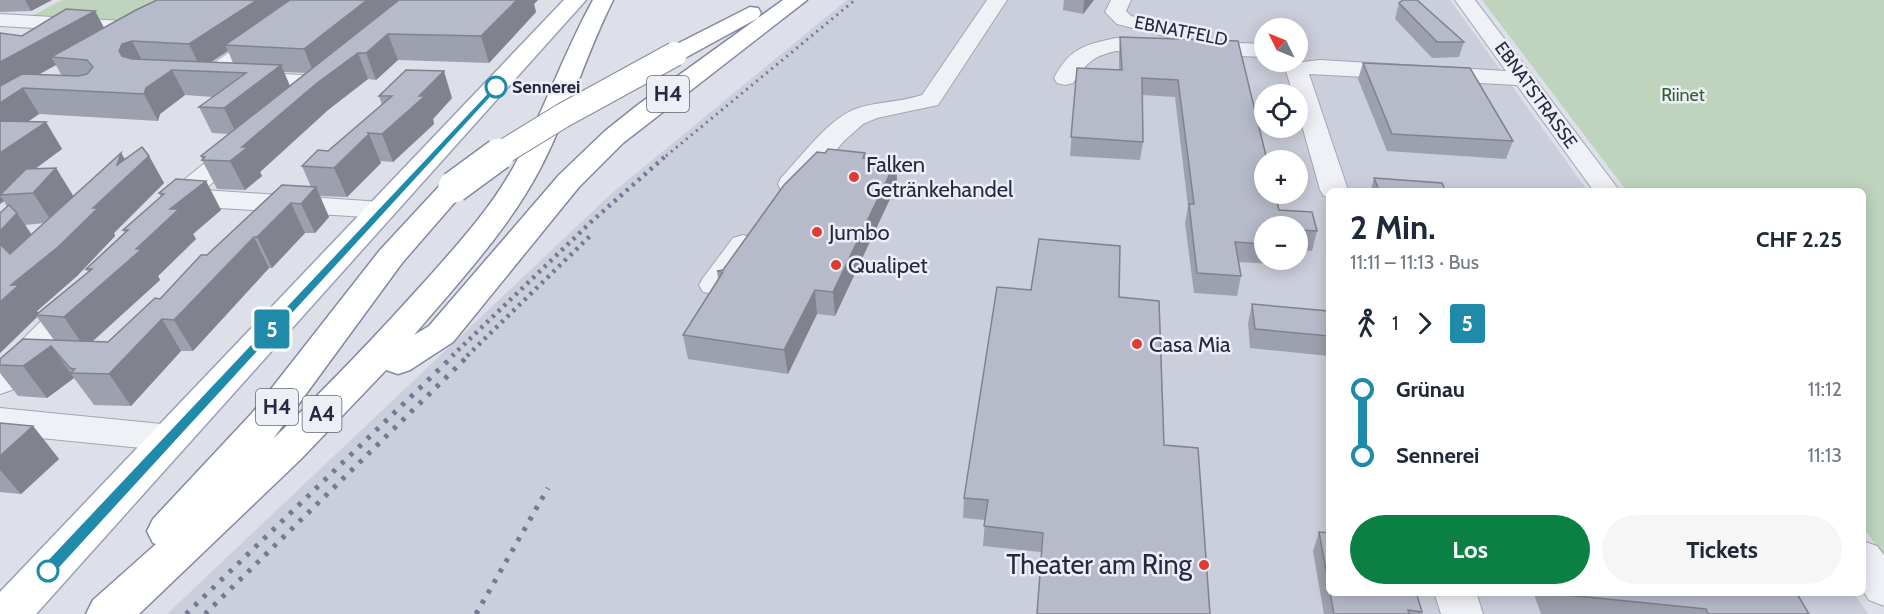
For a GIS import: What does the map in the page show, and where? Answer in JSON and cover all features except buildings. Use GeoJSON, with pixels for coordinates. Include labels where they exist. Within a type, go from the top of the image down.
{"type":"FeatureCollection","features":[{"type":"Feature","properties":{"kind":"main road"},"geometry":{"type":"LineString","coordinates":[[8,614],[576,0]]}},
{"type":"Feature","properties":{"kind":"main road","name":"A4"},"geometry":{"type":"LineString","coordinates":[[110,614],[287,449],[358,377],[408,323],[482,236],[526,169],[561,96],[585,32],[603,0]]}},
{"type":"Feature","properties":{"kind":"main road","name":"A4"},"geometry":{"type":"LineString","coordinates":[[138,614],[328,435],[460,295],[535,197],[564,142],[602,35],[619,0]]}},
{"type":"Feature","properties":{"kind":"main road","name":"H4"},"geometry":{"type":"LineString","coordinates":[[85,614],[160,541],[244,448],[395,251],[429,211],[454,187],[542,126],[742,18],[769,0]]}},
{"type":"Feature","properties":{"kind":"main road","name":"H4"},"geometry":{"type":"LineString","coordinates":[[398,362],[441,334],[569,181],[614,137],[648,109],[797,0]]}},
{"type":"Feature","properties":{"kind":"street"},"geometry":{"type":"LineString","coordinates":[[295,104],[330,76],[197,77],[320,0]]}},
{"type":"Feature","properties":{"kind":"street"},"geometry":{"type":"LineString","coordinates":[[774,200],[858,116],[881,110],[913,107],[930,100],[997,0]]}},
{"type":"Feature","properties":{"kind":"street","name":"EBNATFELD"},"geometry":{"type":"LineString","coordinates":[[1121,0],[1114,12],[1124,21],[1187,35],[1254,45]]}},
{"type":"Feature","properties":{"kind":"street","name":"EBNATSTRASSE"},"geometry":{"type":"LineString","coordinates":[[1463,0],[1605,188]]}},
{"type":"Feature","properties":{"kind":"street"},"geometry":{"type":"LineString","coordinates":[[22,21],[54,4]]}},
{"type":"Feature","properties":{"kind":"street"},"geometry":{"type":"LineString","coordinates":[[0,20],[149,24],[111,45]]}},
{"type":"Feature","properties":{"kind":"street","name":"EBNATFELD"},"geometry":{"type":"LineString","coordinates":[[1065,78],[1073,63],[1089,51],[1116,44],[1254,51]]}},
{"type":"Feature","properties":{"kind":"street"},"geometry":{"type":"LineString","coordinates":[[1308,68],[1524,79]]}},
{"type":"Feature","properties":{"kind":"street"},"geometry":{"type":"LineString","coordinates":[[1297,72],[1333,188]]}},
{"type":"Feature","properties":{"kind":"street"},"geometry":{"type":"LineString","coordinates":[[147,231],[180,197],[260,132]]}},
{"type":"Feature","properties":{"kind":"street"},"geometry":{"type":"LineString","coordinates":[[180,197],[382,210]]}},
{"type":"Feature","properties":{"kind":"street"},"geometry":{"type":"LineString","coordinates":[[714,285],[754,229]]}},
{"type":"Feature","properties":{"kind":"street"},"geometry":{"type":"LineString","coordinates":[[0,382],[98,281]]}},
{"type":"Feature","properties":{"kind":"street"},"geometry":{"type":"LineString","coordinates":[[0,421],[172,438]]}},
{"type":"Feature","properties":{"kind":"street"},"geometry":{"type":"LineString","coordinates":[[1866,562],[1884,588]]}},
{"type":"Feature","properties":{"kind":"street"},"geometry":{"type":"LineString","coordinates":[[1456,596],[1462,614]]}},
{"type":"Feature","properties":{"kind":"shaded area"},"geometry":{"type":"Polygon","coordinates":[[[847,0],[1450,0],[1586,188],[1326,188],[1326,596],[1856,596],[1868,614],[167,614],[611,194],[847,0]]]}},
{"type":"Feature","properties":{"kind":"green space"},"geometry":{"type":"Polygon","coordinates":[[[62,0],[197,0],[140,28],[22,21],[62,0]]]}},
{"type":"Feature","properties":{"kind":"green space","name":"Riinet"},"geometry":{"type":"Polygon","coordinates":[[[1482,0],[1884,0],[1884,557],[1866,531],[1866,188],[1624,188],[1482,0]]]}},
{"type":"Feature","properties":{"kind":"railway"},"geometry":{"type":"LineString","coordinates":[[666,156],[855,0]]}},
{"type":"Feature","properties":{"kind":"railway"},"geometry":{"type":"LineString","coordinates":[[452,356],[592,221],[668,154]]}},
{"type":"Feature","properties":{"kind":"railway"},"geometry":{"type":"LineString","coordinates":[[467,356],[592,234]]}},
{"type":"Feature","properties":{"kind":"railway"},"geometry":{"type":"LineString","coordinates":[[186,614],[454,355]]}},
{"type":"Feature","properties":{"kind":"railway"},"geometry":{"type":"LineString","coordinates":[[205,614],[469,355]]}},
{"type":"Feature","properties":{"kind":"railway"},"geometry":{"type":"LineString","coordinates":[[476,614],[548,488]]}},
{"type":"Feature","properties":{"kind":"bus line","name":"5"},"geometry":{"type":"LineString","coordinates":[[48,571],[496,87]]}},
{"type":"Feature","properties":{"kind":"place","name":"Sennerei"},"geometry":{"type":"Point","coordinates":[496,87]}},
{"type":"Feature","properties":{"kind":"place","name":"Falken Getränkehandel"},"geometry":{"type":"Point","coordinates":[854,177]}},
{"type":"Feature","properties":{"kind":"place","name":"Jumbo"},"geometry":{"type":"Point","coordinates":[817,232]}},
{"type":"Feature","properties":{"kind":"place","name":"Qualipet"},"geometry":{"type":"Point","coordinates":[836,265]}},
{"type":"Feature","properties":{"kind":"place","name":"Casa Mia"},"geometry":{"type":"Point","coordinates":[1137,344]}},
{"type":"Feature","properties":{"kind":"place","name":"Theater am Ring"},"geometry":{"type":"Point","coordinates":[1204,565]}}]}
